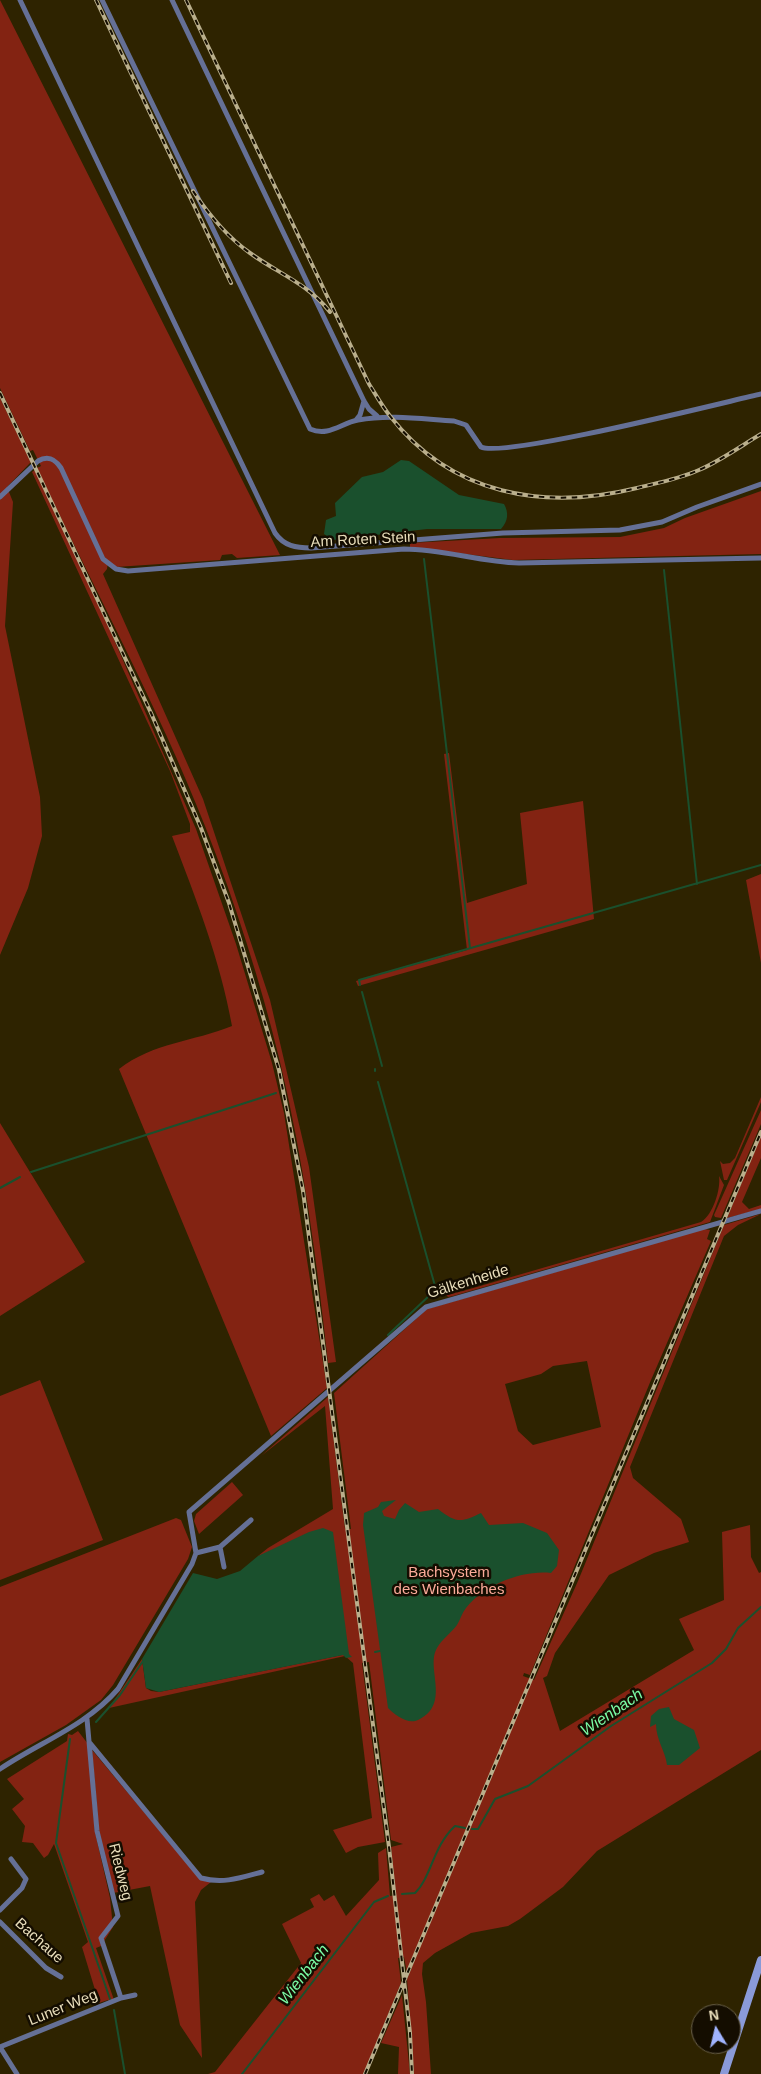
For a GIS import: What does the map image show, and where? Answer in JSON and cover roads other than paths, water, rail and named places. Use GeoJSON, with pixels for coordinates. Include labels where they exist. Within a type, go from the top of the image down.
{"type":"FeatureCollection","features":[{"type":"Feature","properties":{"kind":"street"},"geometry":{"type":"LineString","coordinates":[[20,0],[275,533],[287,544],[311,548],[503,533],[620,530],[662,522],[697,506],[761,484]]}},
{"type":"Feature","properties":{"kind":"street"},"geometry":{"type":"LineString","coordinates":[[102,0],[310,429],[322,432],[356,420],[377,416],[454,421],[466,425],[481,447],[495,450],[570,437],[761,394]]}},
{"type":"Feature","properties":{"kind":"street"},"geometry":{"type":"LineString","coordinates":[[172,0],[364,401],[377,416]]}},
{"type":"Feature","properties":{"kind":"street"},"geometry":{"type":"LineString","coordinates":[[356,420],[360,415],[364,401]]}},
{"type":"Feature","properties":{"kind":"street","name":"Am Roten Stein"},"geometry":{"type":"LineString","coordinates":[[0,497],[34,465],[48,457],[59,464],[99,553],[112,567],[124,571],[404,549],[430,550],[508,563],[761,558]]}},
{"type":"Feature","properties":{"kind":"street","name":"Gälkenheide"},"geometry":{"type":"LineString","coordinates":[[196,1553],[189,1512],[426,1308],[761,1211]]}},
{"type":"Feature","properties":{"kind":"street"},"geometry":{"type":"LineString","coordinates":[[0,1769],[87,1719],[105,1703],[118,1688],[196,1553],[220,1546],[251,1520]]}},
{"type":"Feature","properties":{"kind":"street"},"geometry":{"type":"LineString","coordinates":[[220,1546],[224,1567]]}},
{"type":"Feature","properties":{"kind":"street","name":"Riedweg"},"geometry":{"type":"LineString","coordinates":[[87,1719],[97,1832],[118,1916],[101,1938],[121,1998]]}},
{"type":"Feature","properties":{"kind":"street"},"geometry":{"type":"LineString","coordinates":[[77,1724],[87,1733]]}},
{"type":"Feature","properties":{"kind":"street","name":"Riedweg"},"geometry":{"type":"LineString","coordinates":[[90,1743],[201,1878],[215,1882],[230,1881],[262,1872]]}},
{"type":"Feature","properties":{"kind":"street"},"geometry":{"type":"LineString","coordinates":[[0,1910],[22,1888],[26,1879],[11,1859]]}},
{"type":"Feature","properties":{"kind":"street","name":"Bachaue"},"geometry":{"type":"LineString","coordinates":[[0,1922],[46,1968],[61,1976]]}},
{"type":"Feature","properties":{"kind":"street"},"geometry":{"type":"LineString","coordinates":[[724,2074],[761,1960]]}},
{"type":"Feature","properties":{"kind":"street","name":"Luner Weg"},"geometry":{"type":"LineString","coordinates":[[17,2074],[0,2047],[121,1998],[135,1995]]}},
{"type":"Feature","properties":{"kind":"street"},"geometry":{"type":"LineString","coordinates":[[0,2060],[6,2057]]}},
{"type":"Feature","properties":{"kind":"waterway"},"geometry":{"type":"LineString","coordinates":[[424,559],[470,948]]}},
{"type":"Feature","properties":{"kind":"waterway"},"geometry":{"type":"LineString","coordinates":[[664,570],[697,884]]}},
{"type":"Feature","properties":{"kind":"waterway"},"geometry":{"type":"LineString","coordinates":[[360,985],[359,980],[761,865]]}},
{"type":"Feature","properties":{"kind":"waterway"},"geometry":{"type":"LineString","coordinates":[[362,992],[382,1066]]}},
{"type":"Feature","properties":{"kind":"waterway"},"geometry":{"type":"LineString","coordinates":[[378,1082],[435,1286]]}},
{"type":"Feature","properties":{"kind":"waterway"},"geometry":{"type":"LineString","coordinates":[[31,1172],[276,1093]]}},
{"type":"Feature","properties":{"kind":"waterway"},"geometry":{"type":"LineString","coordinates":[[0,1188],[20,1177]]}},
{"type":"Feature","properties":{"kind":"waterway"},"geometry":{"type":"LineString","coordinates":[[388,1335],[432,1293]]}},
{"type":"Feature","properties":{"kind":"waterway","name":"Wienbach"},"geometry":{"type":"LineString","coordinates":[[472,1829],[478,1829],[495,1799],[528,1786],[611,1726],[712,1663],[726,1649],[738,1628],[761,1607]]}},
{"type":"Feature","properties":{"kind":"waterway"},"geometry":{"type":"LineString","coordinates":[[375,1652],[380,1651]]}},
{"type":"Feature","properties":{"kind":"waterway"},"geometry":{"type":"LineString","coordinates":[[96,1722],[120,1695],[143,1661]]}},
{"type":"Feature","properties":{"kind":"waterway"},"geometry":{"type":"LineString","coordinates":[[70,1739],[56,1843],[110,1999]]}},
{"type":"Feature","properties":{"kind":"waterway","name":"Wienbach"},"geometry":{"type":"LineString","coordinates":[[402,1894],[415,1893],[425,1879],[437,1852],[448,1834],[455,1826],[465,1828]]}},
{"type":"Feature","properties":{"kind":"waterway","name":"Wienbach"},"geometry":{"type":"LineString","coordinates":[[242,2074],[374,1902],[388,1896]]}},
{"type":"Feature","properties":{"kind":"waterway"},"geometry":{"type":"LineString","coordinates":[[114,2010],[125,2074]]}},
{"type":"Feature","properties":{"kind":"railway"},"geometry":{"type":"LineString","coordinates":[[96,0],[231,283]]}},
{"type":"Feature","properties":{"kind":"railway"},"geometry":{"type":"LineString","coordinates":[[186,0],[369,384],[390,416],[414,443],[441,464],[470,480],[502,490],[534,496],[568,498],[602,495],[637,488],[691,473],[715,462],[761,434]]}},
{"type":"Feature","properties":{"kind":"railway"},"geometry":{"type":"LineString","coordinates":[[193,191],[212,217],[233,240],[302,286],[330,312]]}},
{"type":"Feature","properties":{"kind":"railway"},"geometry":{"type":"LineString","coordinates":[[0,393],[151,713],[201,828],[229,903],[279,1070],[303,1191],[389,1847],[410,2033],[412,2074]]}},
{"type":"Feature","properties":{"kind":"railway"},"geometry":{"type":"LineString","coordinates":[[365,2074],[761,1132]]}},
{"type":"Feature","properties":{"kind":"park label","name":"Bachsystem des Wienbaches"},"geometry":{"type":"Point","coordinates":[449,1582]}}]}
